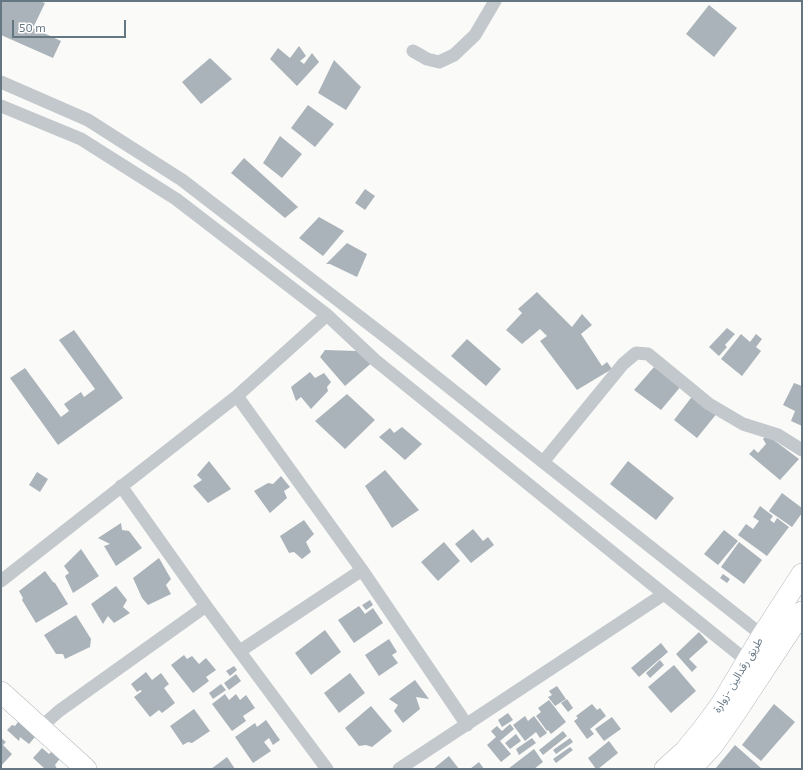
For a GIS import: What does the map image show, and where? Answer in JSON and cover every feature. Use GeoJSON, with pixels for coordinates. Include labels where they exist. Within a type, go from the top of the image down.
{"type":"FeatureCollection","features":[{"type":"Feature","properties":{"kind":"main road","name":"طريق رقدالين -زوارة"},"geometry":{"type":"LineString","coordinates":[[665,769],[685,751],[722,703],[754,666],[770,641],[802,574]]}},
{"type":"Feature","properties":{"kind":"main road","name":"طريق رقدالين -زوارة"},"geometry":{"type":"LineString","coordinates":[[770,641],[802,612]]}},
{"type":"Feature","properties":{"kind":"main road","name":"طريق رقدالين -زوارة"},"geometry":{"type":"LineString","coordinates":[[692,769],[713,745],[736,712],[754,666]]}},
{"type":"Feature","properties":{"kind":"main road"},"geometry":{"type":"LineString","coordinates":[[3,697],[40,727],[83,768]]}},
{"type":"Feature","properties":{"kind":"street"},"geometry":{"type":"LineString","coordinates":[[413,51],[427,59],[440,62],[454,55],[475,34],[494,5],[495,1]]}},
{"type":"Feature","properties":{"kind":"street"},"geometry":{"type":"LineString","coordinates":[[1,82],[88,120],[182,180],[391,341],[770,641]]}},
{"type":"Feature","properties":{"kind":"street"},"geometry":{"type":"LineString","coordinates":[[1,106],[81,138],[176,199],[327,315],[375,360],[754,666]]}},
{"type":"Feature","properties":{"kind":"street"},"geometry":{"type":"LineString","coordinates":[[1,581],[237,396],[327,315]]}},
{"type":"Feature","properties":{"kind":"street"},"geometry":{"type":"LineString","coordinates":[[542,462],[623,364],[636,353],[648,354],[709,404],[743,424],[778,435],[802,450]]}},
{"type":"Feature","properties":{"kind":"street"},"geometry":{"type":"LineString","coordinates":[[237,396],[362,570],[466,725]]}},
{"type":"Feature","properties":{"kind":"street"},"geometry":{"type":"LineString","coordinates":[[121,486],[206,606],[327,769]]}},
{"type":"Feature","properties":{"kind":"street"},"geometry":{"type":"LineString","coordinates":[[240,651],[362,570]]}},
{"type":"Feature","properties":{"kind":"street"},"geometry":{"type":"LineString","coordinates":[[398,769],[664,594]]}},
{"type":"Feature","properties":{"kind":"street"},"geometry":{"type":"LineString","coordinates":[[40,727],[59,711],[206,606]]}},
{"type":"Feature","properties":{"kind":"building"},"geometry":{"type":"Polygon","coordinates":[[[1,1],[39,1],[45,3],[33,28],[61,41],[53,58],[1,35],[1,1]]]}},
{"type":"Feature","properties":{"kind":"building"},"geometry":{"type":"Polygon","coordinates":[[[709,5],[737,28],[714,57],[686,34],[709,5]]]}},
{"type":"Feature","properties":{"kind":"building"},"geometry":{"type":"Polygon","coordinates":[[[299,46],[306,56],[300,61],[304,64],[312,53],[319,62],[297,86],[270,59],[278,48],[290,58],[299,46]]]}},
{"type":"Feature","properties":{"kind":"building"},"geometry":{"type":"Polygon","coordinates":[[[210,58],[232,79],[201,104],[182,82],[210,58]]]}},
{"type":"Feature","properties":{"kind":"building"},"geometry":{"type":"Polygon","coordinates":[[[334,60],[361,87],[346,110],[318,93],[334,60]]]}},
{"type":"Feature","properties":{"kind":"building"},"geometry":{"type":"Polygon","coordinates":[[[308,105],[334,124],[315,147],[291,128],[308,105]]]}},
{"type":"Feature","properties":{"kind":"building"},"geometry":{"type":"Polygon","coordinates":[[[280,136],[302,154],[282,178],[263,163],[280,136]]]}},
{"type":"Feature","properties":{"kind":"building"},"geometry":{"type":"Polygon","coordinates":[[[244,158],[298,207],[285,218],[231,173],[244,158]]]}},
{"type":"Feature","properties":{"kind":"building"},"geometry":{"type":"Polygon","coordinates":[[[365,189],[375,196],[365,210],[355,203],[365,189]]]}},
{"type":"Feature","properties":{"kind":"building"},"geometry":{"type":"Polygon","coordinates":[[[319,217],[344,231],[323,256],[299,238],[319,217]]]}},
{"type":"Feature","properties":{"kind":"building"},"geometry":{"type":"Polygon","coordinates":[[[347,243],[367,254],[357,277],[330,264],[326,264],[347,243]]]}},
{"type":"Feature","properties":{"kind":"building"},"geometry":{"type":"Polygon","coordinates":[[[537,292],[572,327],[582,314],[592,325],[581,334],[602,366],[607,362],[612,369],[577,390],[540,341],[547,336],[540,329],[522,344],[506,330],[522,313],[518,309],[537,292]]]}},
{"type":"Feature","properties":{"kind":"building"},"geometry":{"type":"Polygon","coordinates":[[[727,328],[735,334],[725,345],[727,347],[719,356],[709,347],[727,328]]]}},
{"type":"Feature","properties":{"kind":"building"},"geometry":{"type":"Polygon","coordinates":[[[74,330],[123,398],[58,445],[10,378],[25,368],[61,417],[69,411],[64,404],[81,392],[84,397],[95,389],[59,340],[74,330]]]}},
{"type":"Feature","properties":{"kind":"building"},"geometry":{"type":"Polygon","coordinates":[[[741,334],[750,342],[756,334],[762,339],[756,347],[761,351],[742,376],[721,359],[741,334]]]}},
{"type":"Feature","properties":{"kind":"building"},"geometry":{"type":"Polygon","coordinates":[[[467,339],[501,369],[486,386],[451,356],[467,339]]]}},
{"type":"Feature","properties":{"kind":"building"},"geometry":{"type":"Polygon","coordinates":[[[325,350],[357,351],[375,360],[345,386],[320,357],[325,350]]]}},
{"type":"Feature","properties":{"kind":"building"},"geometry":{"type":"Polygon","coordinates":[[[654,367],[682,385],[661,410],[634,390],[654,367]]]}},
{"type":"Feature","properties":{"kind":"building"},"geometry":{"type":"Polygon","coordinates":[[[310,372],[315,378],[324,373],[331,382],[327,387],[328,391],[311,409],[301,397],[296,401],[291,387],[310,372]]]}},
{"type":"Feature","properties":{"kind":"building"},"geometry":{"type":"Polygon","coordinates":[[[794,383],[802,386],[802,426],[791,421],[795,411],[783,405],[794,383]]]}},
{"type":"Feature","properties":{"kind":"building"},"geometry":{"type":"Polygon","coordinates":[[[347,394],[375,420],[345,449],[315,421],[347,394]]]}},
{"type":"Feature","properties":{"kind":"building"},"geometry":{"type":"Polygon","coordinates":[[[694,394],[718,412],[697,438],[674,420],[694,394]]]}},
{"type":"Feature","properties":{"kind":"building"},"geometry":{"type":"Polygon","coordinates":[[[402,427],[422,444],[405,460],[379,437],[390,428],[394,433],[402,427]]]}},
{"type":"Feature","properties":{"kind":"building"},"geometry":{"type":"Polygon","coordinates":[[[767,435],[799,459],[780,480],[749,454],[754,449],[758,453],[766,444],[763,439],[767,435]]]}},
{"type":"Feature","properties":{"kind":"building"},"geometry":{"type":"Polygon","coordinates":[[[209,461],[231,489],[208,503],[193,486],[202,480],[197,475],[209,461]]]}},
{"type":"Feature","properties":{"kind":"building"},"geometry":{"type":"Polygon","coordinates":[[[628,461],[674,498],[656,520],[610,484],[628,461]]]}},
{"type":"Feature","properties":{"kind":"building"},"geometry":{"type":"Polygon","coordinates":[[[385,470],[419,510],[392,528],[365,486],[385,470]]]}},
{"type":"Feature","properties":{"kind":"building"},"geometry":{"type":"Polygon","coordinates":[[[37,472],[48,479],[40,492],[29,485],[37,472]]]}},
{"type":"Feature","properties":{"kind":"building"},"geometry":{"type":"Polygon","coordinates":[[[281,476],[290,487],[284,491],[287,498],[270,513],[254,491],[268,483],[273,484],[281,476]]]}},
{"type":"Feature","properties":{"kind":"building"},"geometry":{"type":"Polygon","coordinates":[[[782,493],[802,508],[802,513],[792,527],[769,511],[782,493]]]}},
{"type":"Feature","properties":{"kind":"building"},"geometry":{"type":"Polygon","coordinates":[[[760,506],[773,516],[770,520],[774,523],[777,518],[789,527],[767,556],[738,535],[746,524],[753,529],[759,521],[753,517],[760,506]]]}},
{"type":"Feature","properties":{"kind":"building"},"geometry":{"type":"Polygon","coordinates":[[[304,520],[314,534],[306,542],[311,552],[302,559],[294,552],[289,553],[280,536],[304,520]]]}},
{"type":"Feature","properties":{"kind":"building"},"geometry":{"type":"Polygon","coordinates":[[[121,523],[122,530],[129,531],[142,548],[116,566],[104,546],[110,544],[98,538],[121,523]]]}},
{"type":"Feature","properties":{"kind":"building"},"geometry":{"type":"Polygon","coordinates":[[[473,529],[483,541],[488,537],[494,545],[471,563],[455,544],[473,529]]]}},
{"type":"Feature","properties":{"kind":"building"},"geometry":{"type":"Polygon","coordinates":[[[724,530],[738,541],[718,565],[704,554],[724,530]]]}},
{"type":"Feature","properties":{"kind":"building"},"geometry":{"type":"Polygon","coordinates":[[[444,542],[460,561],[438,581],[421,562],[444,542]]]}},
{"type":"Feature","properties":{"kind":"building"},"geometry":{"type":"Polygon","coordinates":[[[739,542],[762,560],[744,584],[721,567],[739,542]]]}},
{"type":"Feature","properties":{"kind":"building"},"geometry":{"type":"Polygon","coordinates":[[[81,549],[99,576],[73,593],[65,576],[69,573],[64,566],[81,549]]]}},
{"type":"Feature","properties":{"kind":"building"},"geometry":{"type":"Polygon","coordinates":[[[159,558],[171,579],[166,585],[171,594],[148,605],[142,598],[133,578],[159,558]]]}},
{"type":"Feature","properties":{"kind":"building"},"geometry":{"type":"Polygon","coordinates":[[[45,571],[55,583],[68,604],[36,623],[22,600],[23,598],[19,591],[45,571]]]}},
{"type":"Feature","properties":{"kind":"building"},"geometry":{"type":"Polygon","coordinates":[[[723,574],[730,579],[727,583],[720,578],[723,574]]]}},
{"type":"Feature","properties":{"kind":"building"},"geometry":{"type":"Polygon","coordinates":[[[116,586],[127,600],[123,607],[130,613],[114,623],[108,616],[103,624],[91,604],[116,586]]]}},
{"type":"Feature","properties":{"kind":"building"},"geometry":{"type":"Polygon","coordinates":[[[370,600],[373,605],[366,610],[362,605],[370,600]]]}},
{"type":"Feature","properties":{"kind":"building"},"geometry":{"type":"Polygon","coordinates":[[[359,606],[365,614],[373,608],[383,623],[354,643],[338,620],[359,606]]]}},
{"type":"Feature","properties":{"kind":"building"},"geometry":{"type":"Polygon","coordinates":[[[76,615],[91,639],[90,647],[65,659],[63,654],[56,654],[44,635],[76,615]]]}},
{"type":"Feature","properties":{"kind":"building"},"geometry":{"type":"Polygon","coordinates":[[[325,630],[341,652],[311,675],[295,653],[325,630]]]}},
{"type":"Feature","properties":{"kind":"building"},"geometry":{"type":"Polygon","coordinates":[[[699,632],[708,642],[689,659],[697,667],[692,672],[676,654],[699,632]]]}},
{"type":"Feature","properties":{"kind":"building"},"geometry":{"type":"Polygon","coordinates":[[[389,639],[397,652],[392,655],[398,663],[379,676],[365,655],[389,639]]]}},
{"type":"Feature","properties":{"kind":"building"},"geometry":{"type":"Polygon","coordinates":[[[661,643],[668,652],[639,677],[631,668],[661,643]]]}},
{"type":"Feature","properties":{"kind":"building"},"geometry":{"type":"Polygon","coordinates":[[[184,655],[187,659],[192,656],[199,664],[206,658],[216,670],[206,677],[209,681],[193,693],[171,665],[184,655]]]}},
{"type":"Feature","properties":{"kind":"building"},"geometry":{"type":"Polygon","coordinates":[[[660,660],[664,665],[650,678],[646,673],[660,660]]]}},
{"type":"Feature","properties":{"kind":"building"},"geometry":{"type":"Polygon","coordinates":[[[674,665],[696,691],[671,713],[648,687],[674,665]]]}},
{"type":"Feature","properties":{"kind":"building"},"geometry":{"type":"Polygon","coordinates":[[[234,666],[237,670],[230,676],[226,671],[234,666]]]}},
{"type":"Feature","properties":{"kind":"building"},"geometry":{"type":"Polygon","coordinates":[[[146,672],[152,680],[161,673],[169,684],[164,688],[175,703],[162,713],[159,710],[150,717],[134,697],[142,691],[140,690],[137,692],[131,684],[146,672]]]}},
{"type":"Feature","properties":{"kind":"building"},"geometry":{"type":"Polygon","coordinates":[[[350,673],[365,693],[339,713],[324,693],[350,673]]]}},
{"type":"Feature","properties":{"kind":"building"},"geometry":{"type":"Polygon","coordinates":[[[236,674],[241,681],[229,690],[224,683],[236,674]]]}},
{"type":"Feature","properties":{"kind":"building"},"geometry":{"type":"Polygon","coordinates":[[[415,680],[429,699],[416,697],[420,709],[403,723],[394,711],[398,705],[389,699],[415,680]]]}},
{"type":"Feature","properties":{"kind":"building"},"geometry":{"type":"Polygon","coordinates":[[[221,684],[226,690],[213,699],[209,693],[221,684]]]}},
{"type":"Feature","properties":{"kind":"building"},"geometry":{"type":"Polygon","coordinates":[[[557,686],[566,699],[555,706],[548,697],[552,695],[549,691],[557,686]]]}},
{"type":"Feature","properties":{"kind":"building"},"geometry":{"type":"Polygon","coordinates":[[[225,694],[229,700],[236,694],[240,700],[246,695],[255,708],[243,716],[246,721],[232,731],[212,704],[225,694]]]}},
{"type":"Feature","properties":{"kind":"building"},"geometry":{"type":"Polygon","coordinates":[[[567,699],[573,708],[568,712],[561,703],[567,699]]]}},
{"type":"Feature","properties":{"kind":"building"},"geometry":{"type":"Polygon","coordinates":[[[549,700],[566,722],[551,734],[536,716],[541,712],[538,708],[549,700]]]}},
{"type":"Feature","properties":{"kind":"building"},"geometry":{"type":"Polygon","coordinates":[[[592,704],[597,710],[600,708],[606,716],[590,729],[594,734],[587,739],[574,721],[578,718],[576,716],[592,704]]]}},
{"type":"Feature","properties":{"kind":"building"},"geometry":{"type":"Polygon","coordinates":[[[774,704],[795,722],[761,761],[742,745],[774,704]]]}},
{"type":"Feature","properties":{"kind":"building"},"geometry":{"type":"Polygon","coordinates":[[[371,706],[392,731],[372,747],[366,745],[359,746],[345,728],[371,706]]]}},
{"type":"Feature","properties":{"kind":"building"},"geometry":{"type":"Polygon","coordinates":[[[194,709],[210,731],[192,743],[188,742],[183,745],[170,726],[194,709]]]}},
{"type":"Feature","properties":{"kind":"building"},"geometry":{"type":"Polygon","coordinates":[[[508,713],[513,720],[502,727],[498,720],[508,713]]]}},
{"type":"Feature","properties":{"kind":"building"},"geometry":{"type":"Polygon","coordinates":[[[24,714],[42,729],[29,744],[20,737],[19,741],[7,730],[12,725],[15,726],[24,714]]]}},
{"type":"Feature","properties":{"kind":"building"},"geometry":{"type":"Polygon","coordinates":[[[525,716],[528,721],[534,716],[547,733],[540,738],[536,732],[525,741],[513,725],[525,716]]]}},
{"type":"Feature","properties":{"kind":"building"},"geometry":{"type":"Polygon","coordinates":[[[612,717],[621,729],[604,741],[595,729],[612,717]]]}},
{"type":"Feature","properties":{"kind":"building"},"geometry":{"type":"Polygon","coordinates":[[[266,720],[280,740],[273,745],[269,738],[264,742],[271,751],[253,763],[235,737],[255,723],[257,727],[266,720]]]}},
{"type":"Feature","properties":{"kind":"building"},"geometry":{"type":"Polygon","coordinates":[[[510,724],[514,729],[500,741],[511,754],[501,762],[487,745],[496,737],[491,731],[497,726],[502,731],[510,724]]]}},
{"type":"Feature","properties":{"kind":"building"},"geometry":{"type":"Polygon","coordinates":[[[563,731],[567,736],[543,755],[539,750],[563,731]]]}},
{"type":"Feature","properties":{"kind":"building"},"geometry":{"type":"Polygon","coordinates":[[[516,734],[521,741],[510,749],[505,743],[516,734]]]}},
{"type":"Feature","properties":{"kind":"building"},"geometry":{"type":"Polygon","coordinates":[[[1,738],[6,742],[3,745],[12,754],[1,766],[1,738]]]}},
{"type":"Feature","properties":{"kind":"building"},"geometry":{"type":"Polygon","coordinates":[[[532,738],[536,743],[519,755],[516,749],[532,738]]]}},
{"type":"Feature","properties":{"kind":"building"},"geometry":{"type":"Polygon","coordinates":[[[570,738],[573,742],[556,754],[553,750],[570,738]]]}},
{"type":"Feature","properties":{"kind":"building"},"geometry":{"type":"Polygon","coordinates":[[[609,741],[618,753],[596,769],[588,758],[609,741]]]}},
{"type":"Feature","properties":{"kind":"building"},"geometry":{"type":"Polygon","coordinates":[[[735,745],[762,769],[715,769],[735,745]]]}},
{"type":"Feature","properties":{"kind":"building"},"geometry":{"type":"Polygon","coordinates":[[[570,747],[573,750],[556,763],[553,759],[570,747]]]}},
{"type":"Feature","properties":{"kind":"building"},"geometry":{"type":"Polygon","coordinates":[[[42,748],[49,754],[54,749],[62,756],[55,765],[57,769],[45,769],[33,758],[42,748]]]}},
{"type":"Feature","properties":{"kind":"building"},"geometry":{"type":"Polygon","coordinates":[[[534,749],[543,762],[534,769],[508,769],[534,749]]]}},
{"type":"Feature","properties":{"kind":"building"},"geometry":{"type":"Polygon","coordinates":[[[449,756],[459,769],[433,769],[449,756]]]}},
{"type":"Feature","properties":{"kind":"building"},"geometry":{"type":"Polygon","coordinates":[[[227,757],[235,769],[211,769],[227,757]]]}},
{"type":"Feature","properties":{"kind":"building"},"geometry":{"type":"Polygon","coordinates":[[[479,762],[484,769],[470,769],[479,762]]]}}]}
